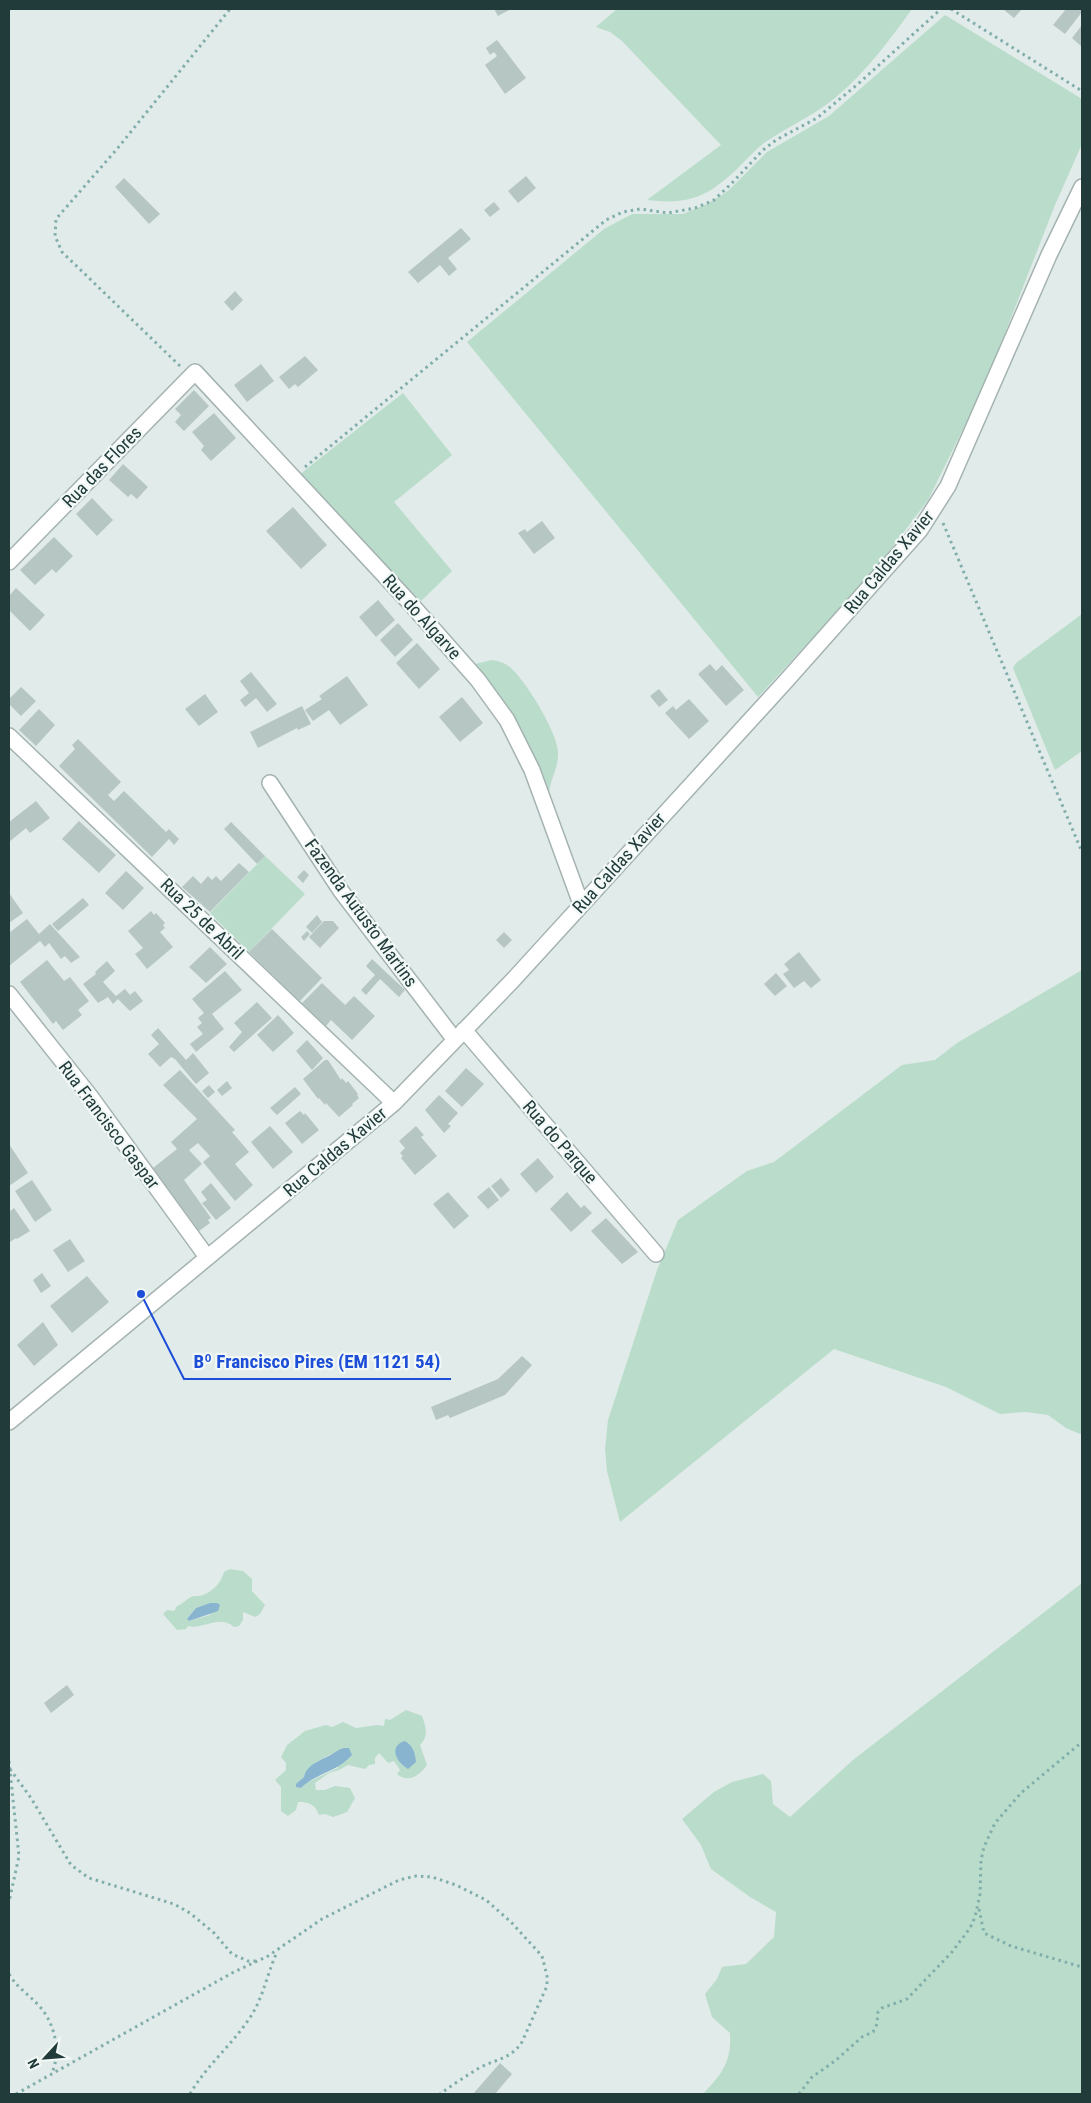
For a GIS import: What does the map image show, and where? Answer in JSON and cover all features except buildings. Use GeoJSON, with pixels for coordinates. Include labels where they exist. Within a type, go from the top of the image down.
{"type":"FeatureCollection","features":[{"type":"Feature","properties":{"kind":"street","name":"Rua Caldas Xavier"},"geometry":{"type":"LineString","coordinates":[[9,1422],[394,1103],[460,1035],[786,681],[920,530],[948,486],[1049,255],[1080,196]]}},
{"type":"Feature","properties":{"kind":"street","name":"Rua do Algarve"},"geometry":{"type":"LineString","coordinates":[[193,374],[293,476],[478,680],[507,720],[532,770],[581,904]]}},
{"type":"Feature","properties":{"kind":"street","name":"Rua das Flores"},"geometry":{"type":"LineString","coordinates":[[9,562],[193,374]]}},
{"type":"Feature","properties":{"kind":"street","name":"Rua 25 de Abril"},"geometry":{"type":"LineString","coordinates":[[9,736],[394,1103]]}},
{"type":"Feature","properties":{"kind":"street","name":"Fazenda Autusto Martins"},"geometry":{"type":"LineString","coordinates":[[270,783],[341,891],[460,1035]]}},
{"type":"Feature","properties":{"kind":"street","name":"Rua Francisco Gaspar"},"geometry":{"type":"LineString","coordinates":[[9,994],[90,1096],[207,1257]]}},
{"type":"Feature","properties":{"kind":"street","name":"Rua do Parque"},"geometry":{"type":"LineString","coordinates":[[460,1035],[656,1254]]}},
{"type":"Feature","properties":{"kind":"path"},"geometry":{"type":"LineString","coordinates":[[193,374],[62,252],[55,236],[56,219],[117,149],[230,9]]}},
{"type":"Feature","properties":{"kind":"path"},"geometry":{"type":"LineString","coordinates":[[293,476],[606,220],[623,212],[640,209],[668,212],[695,208],[714,200],[762,150],[776,140],[817,118],[858,84],[941,9]]}},
{"type":"Feature","properties":{"kind":"path"},"geometry":{"type":"LineString","coordinates":[[951,9],[1082,91]]}},
{"type":"Feature","properties":{"kind":"path"},"geometry":{"type":"LineString","coordinates":[[936,506],[1082,852]]}},
{"type":"Feature","properties":{"kind":"path"},"geometry":{"type":"LineString","coordinates":[[799,2094],[812,2077],[835,2061],[862,2037],[872,2032],[877,2024],[878,2012],[882,2008],[907,2000],[952,1952],[970,1928],[978,1905],[981,1860],[984,1847],[995,1823],[1021,1793],[1082,1742]]}},
{"type":"Feature","properties":{"kind":"path"},"geometry":{"type":"LineString","coordinates":[[9,1761],[19,1856],[9,1902]]}},
{"type":"Feature","properties":{"kind":"path"},"geometry":{"type":"LineString","coordinates":[[10,1769],[31,1798],[72,1865],[80,1872],[98,1881],[174,1904],[190,1913],[214,1933],[232,1954],[248,1961],[257,1962]]}},
{"type":"Feature","properties":{"kind":"path"},"geometry":{"type":"LineString","coordinates":[[16,2094],[232,1973],[278,1950],[322,1919],[407,1878],[432,1877],[456,1885],[486,1900],[499,1910],[542,1956],[547,1976],[547,1986],[522,2042],[516,2051],[479,2069],[440,2094]]}},
{"type":"Feature","properties":{"kind":"path"},"geometry":{"type":"LineString","coordinates":[[978,1905],[984,1933],[1011,1946],[1082,1967]]}},
{"type":"Feature","properties":{"kind":"path"},"geometry":{"type":"LineString","coordinates":[[190,2094],[200,2078],[255,2010],[278,1950]]}},
{"type":"Feature","properties":{"kind":"path"},"geometry":{"type":"LineString","coordinates":[[9,1974],[23,1993],[40,2008],[51,2025],[57,2052],[52,2074]]}},
{"type":"Feature","properties":{"kind":"green space"},"geometry":{"type":"Polygon","coordinates":[[[617,9],[912,9],[867,67],[835,98],[764,143],[728,177],[707,192],[686,200],[662,201],[647,200],[721,145],[622,41],[610,32],[596,27],[617,9]]]}},
{"type":"Feature","properties":{"kind":"green space"},"geometry":{"type":"Polygon","coordinates":[[[945,15],[1082,99],[1082,144],[1055,205],[984,387],[928,500],[876,569],[758,697],[467,342],[604,229],[632,214],[683,214],[707,204],[728,191],[767,152],[829,116],[945,15]]]}},
{"type":"Feature","properties":{"kind":"green space"},"geometry":{"type":"Polygon","coordinates":[[[403,393],[452,455],[394,502],[452,571],[421,601],[299,475],[403,393]]]}},
{"type":"Feature","properties":{"kind":"green space"},"geometry":{"type":"Polygon","coordinates":[[[1082,614],[1082,751],[1055,770],[1013,668],[1016,663],[1082,614]]]}},
{"type":"Feature","properties":{"kind":"green space"},"geometry":{"type":"Polygon","coordinates":[[[492,660],[507,665],[512,669],[533,696],[547,721],[558,752],[549,796],[512,714],[475,664],[492,660]]]}},
{"type":"Feature","properties":{"kind":"green space"},"geometry":{"type":"Polygon","coordinates":[[[265,856],[305,894],[249,952],[210,913],[265,856]]]}},
{"type":"Feature","properties":{"kind":"green space"},"geometry":{"type":"Polygon","coordinates":[[[1082,970],[1082,1433],[1080,1434],[1066,1428],[1048,1415],[1026,1412],[1000,1414],[946,1387],[834,1349],[620,1522],[607,1471],[605,1449],[608,1420],[657,1270],[678,1220],[747,1171],[774,1162],[902,1065],[935,1060],[957,1043],[1082,970]]]}},
{"type":"Feature","properties":{"kind":"green space"},"geometry":{"type":"Polygon","coordinates":[[[230,1569],[243,1571],[252,1579],[252,1591],[265,1605],[260,1614],[255,1617],[243,1612],[243,1620],[239,1626],[234,1627],[229,1623],[217,1622],[194,1627],[188,1626],[186,1629],[177,1630],[163,1614],[167,1610],[174,1611],[177,1606],[191,1597],[201,1596],[210,1591],[219,1583],[224,1572],[230,1569]],[[210,1603],[196,1608],[187,1619],[189,1621],[210,1615],[217,1603],[210,1603]]]}},
{"type":"Feature","properties":{"kind":"green space"},"geometry":{"type":"Polygon","coordinates":[[[1082,1583],[1082,2094],[703,2094],[716,2080],[724,2066],[730,2043],[730,2033],[712,2017],[705,1994],[717,1979],[722,1967],[746,1964],[774,1937],[776,1912],[750,1897],[711,1869],[701,1845],[682,1819],[714,1792],[732,1782],[763,1774],[771,1781],[773,1804],[790,1817],[853,1760],[1082,1583]]]}},
{"type":"Feature","properties":{"kind":"green space"},"geometry":{"type":"Polygon","coordinates":[[[406,1710],[422,1716],[426,1735],[420,1745],[427,1765],[421,1772],[409,1778],[401,1777],[397,1774],[400,1770],[394,1761],[388,1763],[379,1753],[375,1758],[375,1764],[369,1765],[365,1769],[348,1765],[329,1773],[315,1783],[316,1790],[325,1790],[335,1786],[350,1788],[355,1798],[347,1812],[333,1817],[325,1814],[319,1815],[316,1808],[305,1802],[298,1802],[296,1810],[288,1816],[281,1811],[281,1787],[275,1780],[286,1770],[286,1763],[281,1757],[287,1745],[305,1731],[326,1725],[332,1727],[343,1722],[356,1728],[384,1726],[385,1719],[390,1720],[406,1710]],[[335,1753],[323,1758],[312,1766],[304,1776],[301,1788],[308,1782],[338,1768],[335,1753]]]}},
{"type":"Feature","properties":{"kind":"water"},"geometry":{"type":"Polygon","coordinates":[[[210,1603],[220,1605],[218,1611],[189,1621],[187,1619],[196,1608],[210,1603]]]}},
{"type":"Feature","properties":{"kind":"water"},"geometry":{"type":"Polygon","coordinates":[[[405,1741],[413,1750],[416,1762],[408,1769],[397,1758],[395,1750],[400,1743],[405,1741]]]}},
{"type":"Feature","properties":{"kind":"water"},"geometry":{"type":"Polygon","coordinates":[[[344,1748],[349,1748],[352,1755],[346,1761],[313,1779],[301,1788],[296,1787],[296,1784],[304,1777],[308,1768],[344,1748]]]}},
{"type":"Feature","properties":{"kind":"place","name":"Bº Francisco Pires (EM 1121 54)"},"geometry":{"type":"Point","coordinates":[141,1294]}}]}
